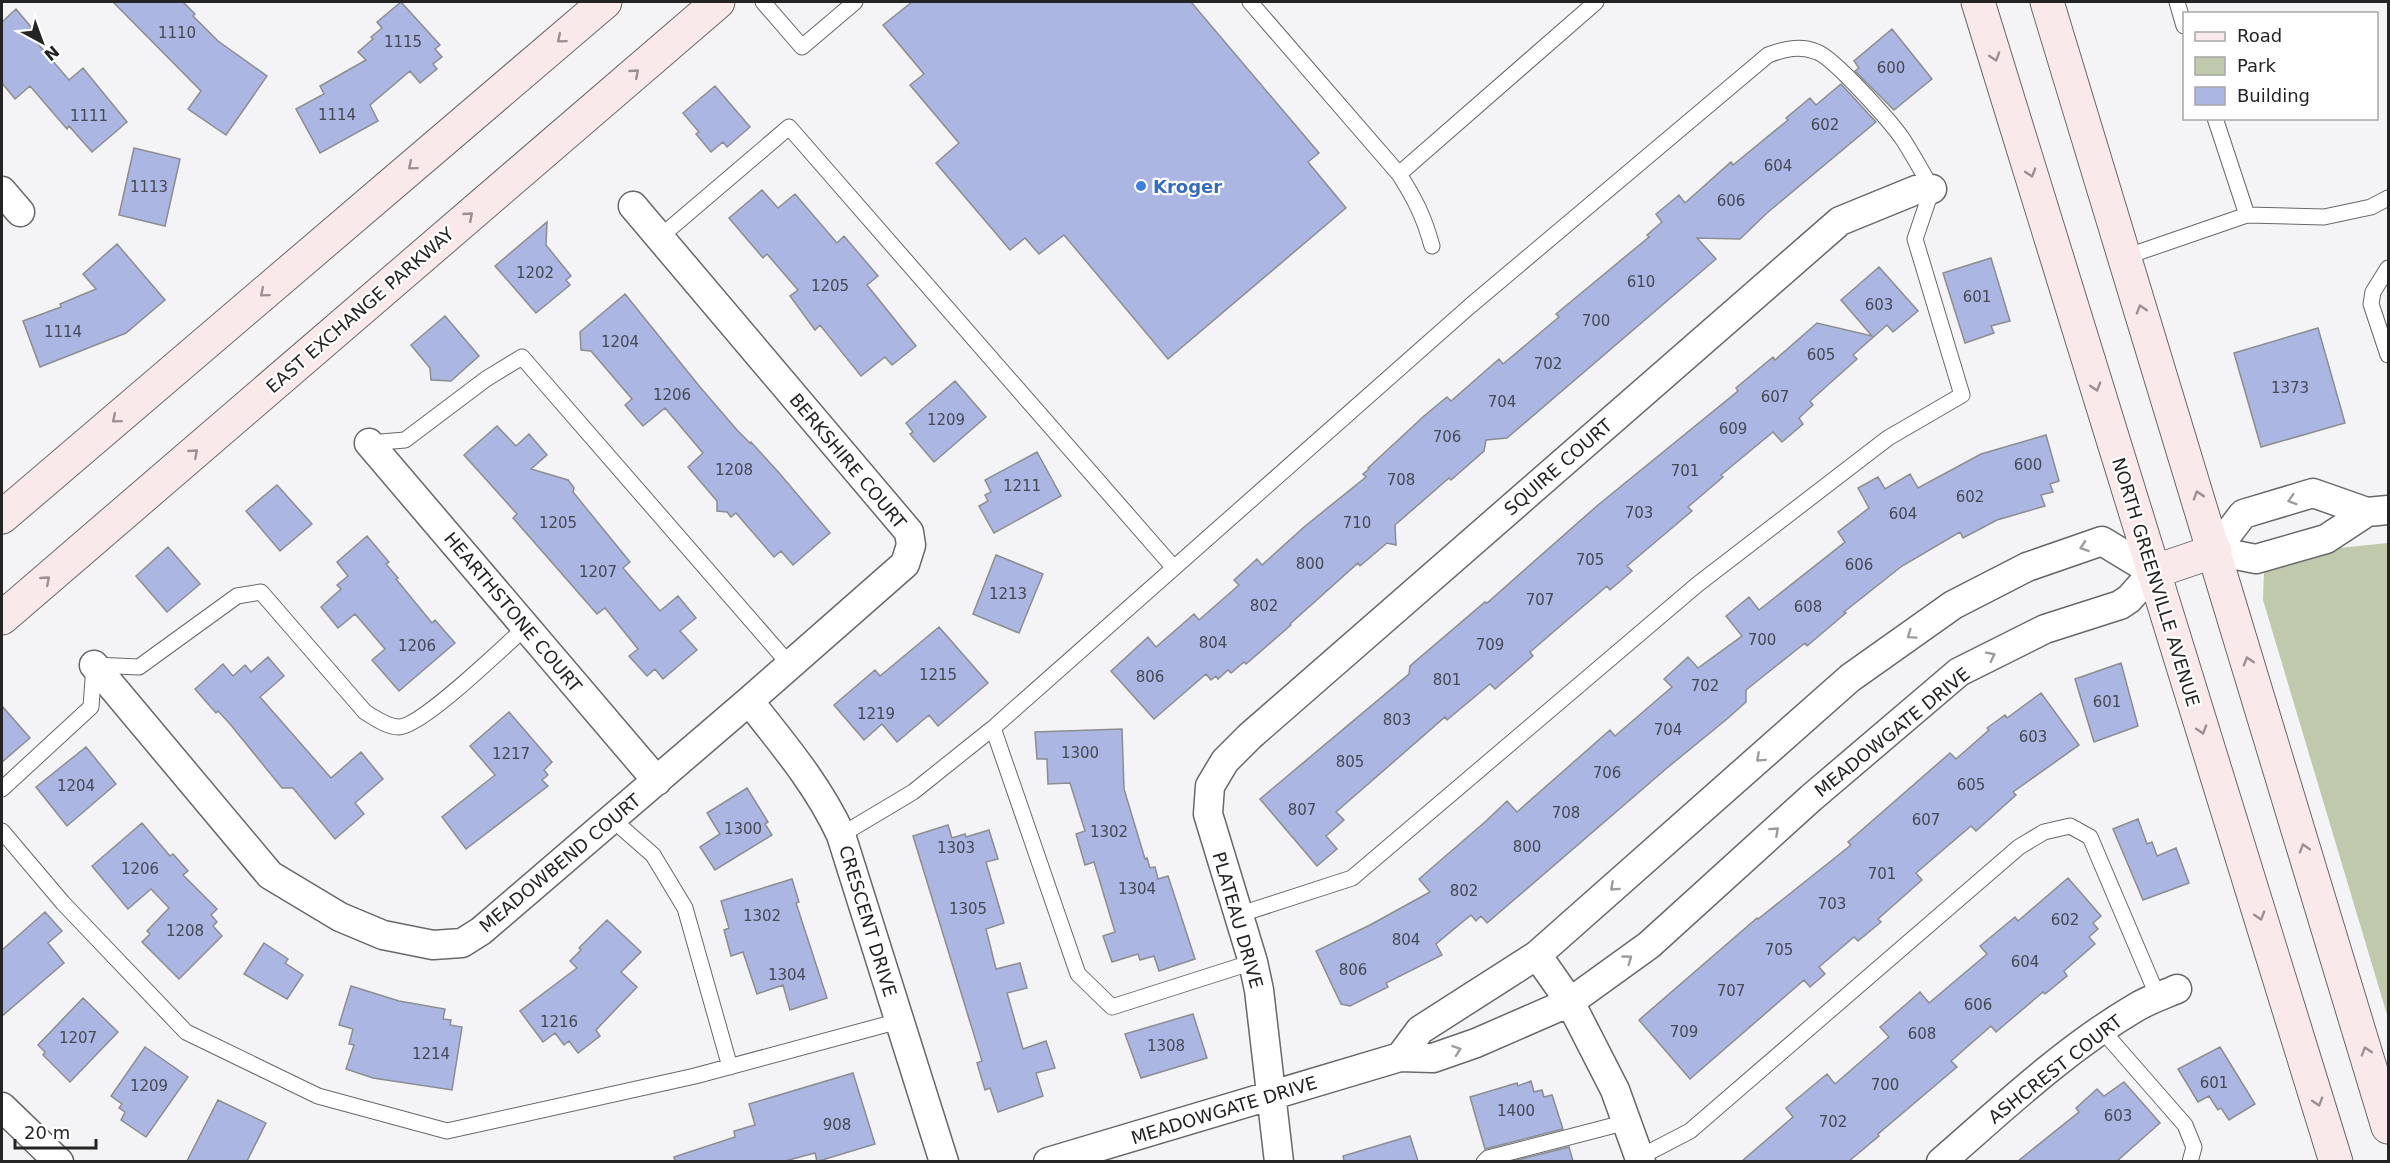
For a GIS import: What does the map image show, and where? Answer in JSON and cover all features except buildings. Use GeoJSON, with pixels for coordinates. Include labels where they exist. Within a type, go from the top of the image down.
{"type":"FeatureCollection","features":[{"type":"Feature","properties":{"kind":"main road"},"geometry":{"type":"LineString","coordinates":[[2,516],[605,2]]}},
{"type":"Feature","properties":{"kind":"main road","name":"EAST EXCHANGE PARKWAY"},"geometry":{"type":"LineString","coordinates":[[2,618],[718,2]]}},
{"type":"Feature","properties":{"kind":"main road","name":"NORTH GREENVILLE AVENUE"},"geometry":{"type":"LineString","coordinates":[[1978,2],[2336,1161]]}},
{"type":"Feature","properties":{"kind":"main road"},"geometry":{"type":"LineString","coordinates":[[2047,2],[2388,1127]]}},
{"type":"Feature","properties":{"kind":"main road"},"geometry":{"type":"LineString","coordinates":[[2153,573],[2215,551]]}},
{"type":"Feature","properties":{"kind":"street","name":"SQUIRE COURT"},"geometry":{"type":"LineString","coordinates":[[1210,786],[1225,761],[1250,736],[1840,221],[1916,190],[1932,189]]}},
{"type":"Feature","properties":{"kind":"street"},"geometry":{"type":"LineString","coordinates":[[2,191],[20,212]]}},
{"type":"Feature","properties":{"kind":"street","name":"BERKSHIRE COURT"},"geometry":{"type":"LineString","coordinates":[[633,206],[909,532],[911,545],[905,564],[749,701]]}},
{"type":"Feature","properties":{"kind":"street","name":"HEARTHSTONE COURT"},"geometry":{"type":"LineString","coordinates":[[369,443],[657,781]]}},
{"type":"Feature","properties":{"kind":"street"},"geometry":{"type":"LineString","coordinates":[[2313,493],[2378,511],[2326,539],[2256,559],[2215,551],[2243,514],[2313,493]]}},
{"type":"Feature","properties":{"kind":"street"},"geometry":{"type":"LineString","coordinates":[[1400,1057],[1420,1030],[1537,956],[1850,678],[1953,605],[2027,567],[2102,541],[2153,573]]}},
{"type":"Feature","properties":{"kind":"street","name":"MEADOWGATE DRIVE"},"geometry":{"type":"LineString","coordinates":[[1048,1161],[1400,1057],[1433,1058],[1476,1043],[1570,1002],[1649,945],[1811,798],[1959,672],[2045,629],[2120,605],[2130,599],[2153,573]]}},
{"type":"Feature","properties":{"kind":"street","name":"MEADOWBEND COURT"},"geometry":{"type":"LineString","coordinates":[[94,665],[270,875],[340,917],[383,935],[434,945],[462,942],[481,931],[749,701]]}},
{"type":"Feature","properties":{"kind":"street","name":"CRESCENT DRIVE"},"geometry":{"type":"LineString","coordinates":[[749,701],[802,769],[828,807],[841,835],[944,1161]]}},
{"type":"Feature","properties":{"kind":"street","name":"PLATEAU DRIVE"},"geometry":{"type":"LineString","coordinates":[[1210,786],[1208,814],[1253,962],[1259,990],[1279,1161]]}},
{"type":"Feature","properties":{"kind":"street"},"geometry":{"type":"LineString","coordinates":[[1537,956],[1570,1002],[1615,1090],[1640,1159]]}},
{"type":"Feature","properties":{"kind":"street","name":"ASHCREST COURT"},"geometry":{"type":"LineString","coordinates":[[1941,1161],[2035,1080],[2136,1007],[2167,993]]}},
{"type":"Feature","properties":{"kind":"street"},"geometry":{"type":"LineString","coordinates":[[2,1107],[59,1161]]}},
{"type":"Feature","properties":{"kind":"lane"},"geometry":{"type":"LineString","coordinates":[[763,2],[802,47],[855,2]]}},
{"type":"Feature","properties":{"kind":"lane"},"geometry":{"type":"LineString","coordinates":[[1250,2],[1399,174],[1424,218],[1432,246]]}},
{"type":"Feature","properties":{"kind":"lane"},"geometry":{"type":"LineString","coordinates":[[1399,174],[1596,2]]}},
{"type":"Feature","properties":{"kind":"lane"},"geometry":{"type":"LineString","coordinates":[[2176,2],[2183,23]]}},
{"type":"Feature","properties":{"kind":"lane"},"geometry":{"type":"LineString","coordinates":[[841,835],[913,792],[993,728],[1470,306],[1768,55],[1784,49],[1802,48],[1818,52],[1833,61],[1902,139],[1932,189],[1915,239],[1962,395],[1888,438],[1698,584],[1352,878],[1238,915]]}},
{"type":"Feature","properties":{"kind":"lane"},"geometry":{"type":"LineString","coordinates":[[2216,120],[2247,216]]}},
{"type":"Feature","properties":{"kind":"lane"},"geometry":{"type":"LineString","coordinates":[[660,237],[789,127],[1174,568]]}},
{"type":"Feature","properties":{"kind":"lane"},"geometry":{"type":"LineString","coordinates":[[2125,257],[2247,216],[2324,217],[2371,207],[2388,198]]}},
{"type":"Feature","properties":{"kind":"lane"},"geometry":{"type":"LineString","coordinates":[[2388,268],[2373,292],[2371,304],[2388,355]]}},
{"type":"Feature","properties":{"kind":"lane"},"geometry":{"type":"LineString","coordinates":[[369,443],[405,440],[486,379],[522,357],[790,665]]}},
{"type":"Feature","properties":{"kind":"lane"},"geometry":{"type":"LineString","coordinates":[[2,789],[91,707],[94,665],[139,667],[237,596],[261,592],[365,712],[379,722],[399,727],[423,716],[526,627]]}},
{"type":"Feature","properties":{"kind":"lane"},"geometry":{"type":"LineString","coordinates":[[993,728],[1078,974],[1112,1007],[1253,962]]}},
{"type":"Feature","properties":{"kind":"lane"},"geometry":{"type":"LineString","coordinates":[[612,819],[653,855],[685,908],[730,1067]]}},
{"type":"Feature","properties":{"kind":"lane"},"geometry":{"type":"LineString","coordinates":[[1640,1159],[1690,1131],[2019,847],[2044,832],[2070,826],[2090,837],[2167,993]]}},
{"type":"Feature","properties":{"kind":"lane"},"geometry":{"type":"LineString","coordinates":[[2,831],[63,903],[186,1032],[318,1096],[447,1131],[730,1067],[899,1021]]}},
{"type":"Feature","properties":{"kind":"lane"},"geometry":{"type":"LineString","coordinates":[[2103,1030],[2186,1125],[2194,1148],[2190,1161]]}},
{"type":"Feature","properties":{"kind":"lane"},"geometry":{"type":"LineString","coordinates":[[1484,1161],[1488,1158],[1626,1122]]}},
{"type":"Feature","properties":{"kind":"green space"},"geometry":{"type":"Polygon","coordinates":[[[2388,543],[2388,1018],[2263,600],[2264,571],[2329,549],[2388,543]]]}},
{"type":"Feature","properties":{"kind":"place","name":"Kroger"},"geometry":{"type":"Point","coordinates":[1141,186]}}]}
